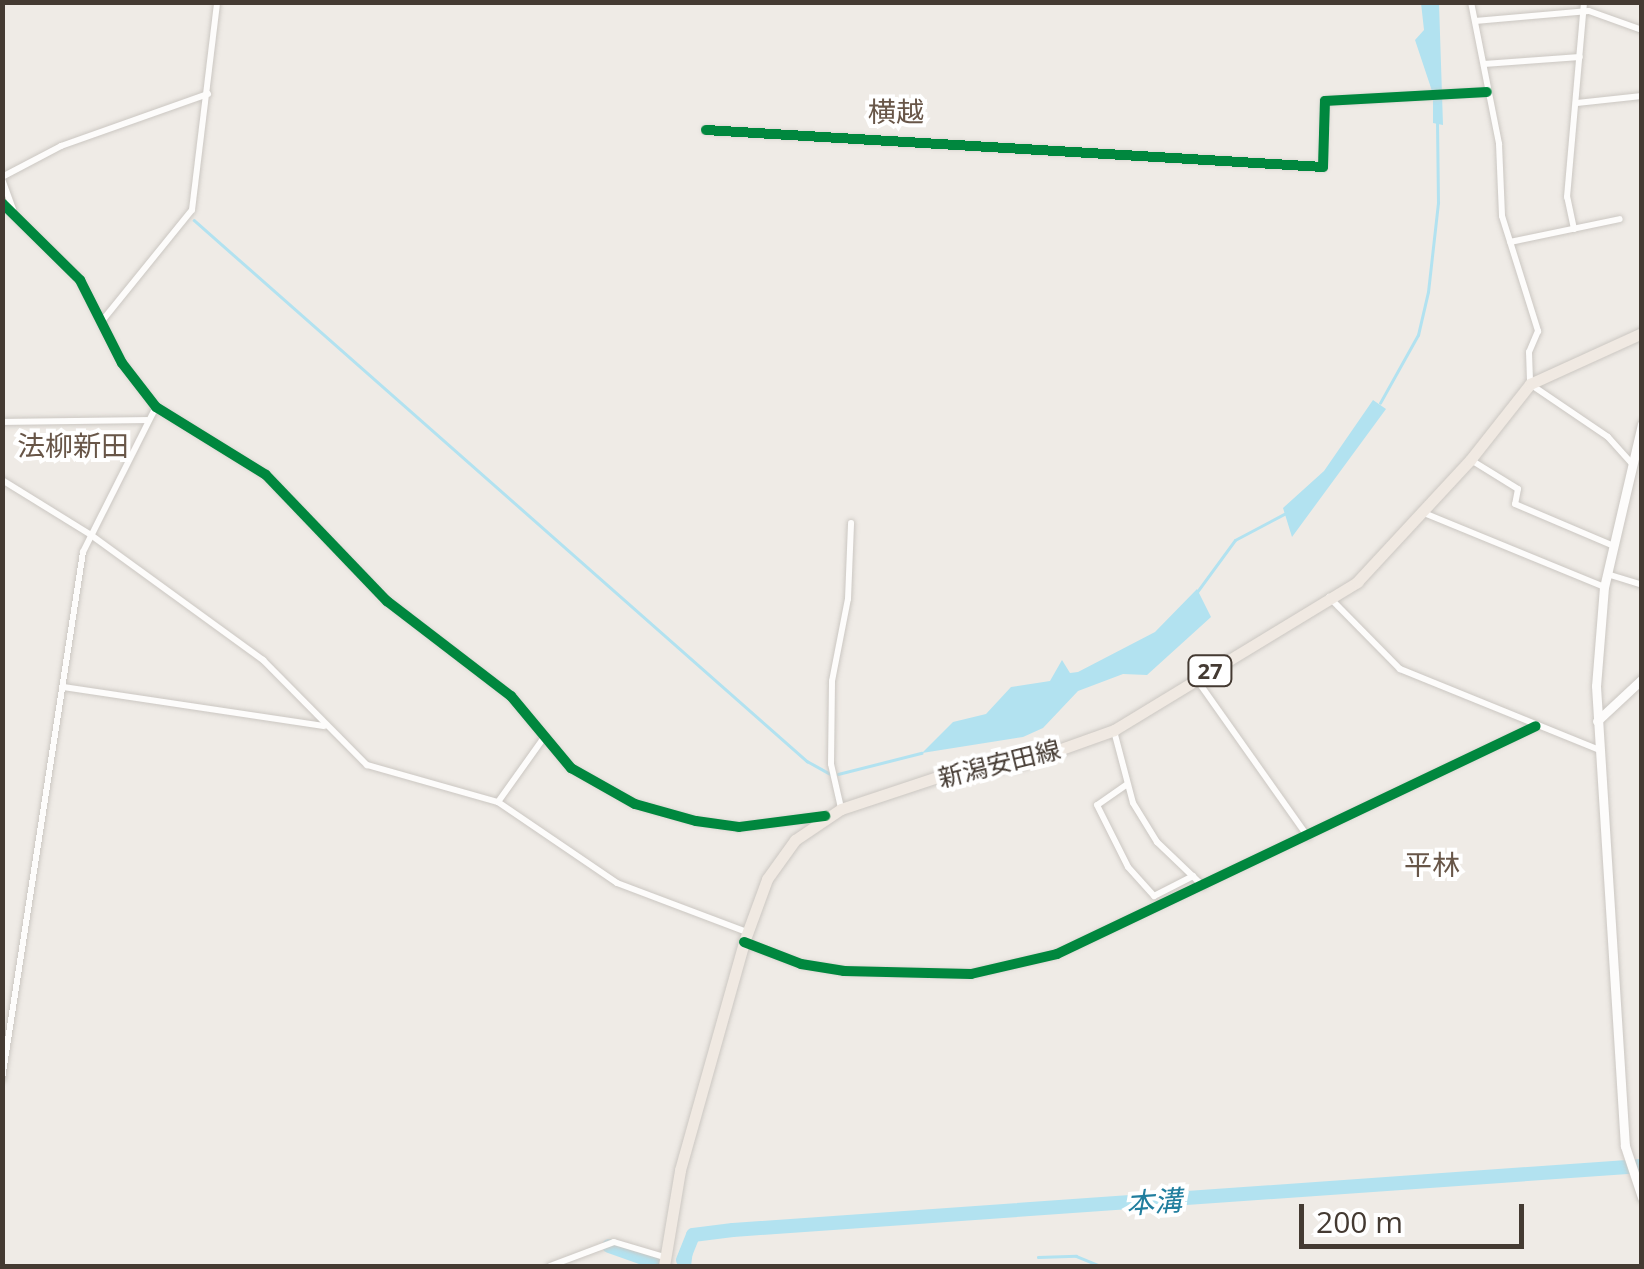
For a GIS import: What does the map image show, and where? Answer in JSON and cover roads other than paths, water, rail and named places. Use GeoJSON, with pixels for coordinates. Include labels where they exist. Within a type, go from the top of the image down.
{"type":"FeatureCollection","features":[{"type":"Feature","properties":{"kind":"main road","name":"新潟安田線"},"geometry":{"type":"LineString","coordinates":[[664,1262],[680,1170],[746,937],[767,878],[795,840],[824,816],[841,809],[943,775],[1022,763],[1114,730],[1372,570],[1470,460],[1530,384],[1642,333]]}},
{"type":"Feature","properties":{"kind":"street"},"geometry":{"type":"LineString","coordinates":[[102,321],[192,210],[217,2]]}},
{"type":"Feature","properties":{"kind":"street"},"geometry":{"type":"LineString","coordinates":[[1471,2],[1510,242],[1538,331],[1529,352],[1530,384],[1608,437],[1634,466]]}},
{"type":"Feature","properties":{"kind":"street"},"geometry":{"type":"LineString","coordinates":[[1475,21],[1584,7],[1642,30]]}},
{"type":"Feature","properties":{"kind":"street"},"geometry":{"type":"LineString","coordinates":[[1574,228],[1567,198],[1584,7]]}},
{"type":"Feature","properties":{"kind":"street"},"geometry":{"type":"LineString","coordinates":[[1484,64],[1580,57]]}},
{"type":"Feature","properties":{"kind":"street"},"geometry":{"type":"LineString","coordinates":[[706,130],[1323,167],[1325,101],[1487,92]]}},
{"type":"Feature","properties":{"kind":"street"},"geometry":{"type":"LineString","coordinates":[[13,210],[2,178],[61,146],[208,94]]}},
{"type":"Feature","properties":{"kind":"street"},"geometry":{"type":"LineString","coordinates":[[1577,103],[1642,96]]}},
{"type":"Feature","properties":{"kind":"street"},"geometry":{"type":"LineString","coordinates":[[2,203],[80,280],[122,363],[156,408],[266,475],[387,601],[511,696],[544,739],[580,775],[650,809],[739,827],[824,816]]}},
{"type":"Feature","properties":{"kind":"street"},"geometry":{"type":"LineString","coordinates":[[1510,242],[1620,219]]}},
{"type":"Feature","properties":{"kind":"street"},"geometry":{"type":"LineString","coordinates":[[2,1079],[82,552],[156,408]]}},
{"type":"Feature","properties":{"kind":"street"},"geometry":{"type":"LineString","coordinates":[[2,422],[147,420]]}},
{"type":"Feature","properties":{"kind":"street"},"geometry":{"type":"LineString","coordinates":[[1642,424],[1604,587],[1597,720],[1628,1161],[1642,1196]]}},
{"type":"Feature","properties":{"kind":"street"},"geometry":{"type":"LineString","coordinates":[[1470,460],[1518,489],[1515,504],[1614,546]]}},
{"type":"Feature","properties":{"kind":"street"},"geometry":{"type":"LineString","coordinates":[[2,480],[92,535],[263,660],[367,766],[498,802],[617,883],[827,970],[971,974],[1078,947],[1536,726]]}},
{"type":"Feature","properties":{"kind":"street"},"geometry":{"type":"LineString","coordinates":[[1424,513],[1604,587]]}},
{"type":"Feature","properties":{"kind":"street"},"geometry":{"type":"LineString","coordinates":[[841,809],[831,764],[832,681],[846,610],[851,523]]}},
{"type":"Feature","properties":{"kind":"street"},"geometry":{"type":"LineString","coordinates":[[1608,574],[1642,585]]}},
{"type":"Feature","properties":{"kind":"street"},"geometry":{"type":"LineString","coordinates":[[1328,596],[1400,670],[1599,750]]}},
{"type":"Feature","properties":{"kind":"street"},"geometry":{"type":"LineString","coordinates":[[1196,679],[1308,837]]}},
{"type":"Feature","properties":{"kind":"street"},"geometry":{"type":"LineString","coordinates":[[1597,720],[1642,679]]}},
{"type":"Feature","properties":{"kind":"street"},"geometry":{"type":"LineString","coordinates":[[63,687],[326,726]]}},
{"type":"Feature","properties":{"kind":"street"},"geometry":{"type":"LineString","coordinates":[[1114,730],[1126,785],[1157,842],[1203,886]]}},
{"type":"Feature","properties":{"kind":"street"},"geometry":{"type":"LineString","coordinates":[[498,802],[544,739]]}},
{"type":"Feature","properties":{"kind":"street"},"geometry":{"type":"LineString","coordinates":[[1126,785],[1097,805],[1128,867],[1154,896],[1193,876]]}},
{"type":"Feature","properties":{"kind":"street"},"geometry":{"type":"LineString","coordinates":[[550,1266],[614,1242],[664,1262]]}},
{"type":"Feature","properties":{"kind":"water"},"geometry":{"type":"Polygon","coordinates":[[[1421,3],[1439,3],[1443,125],[1433,123],[1433,94],[1415,40],[1424,30],[1421,3]]]}},
{"type":"Feature","properties":{"kind":"water"},"geometry":{"type":"Polygon","coordinates":[[[1373,400],[1386,409],[1292,537],[1283,508],[1324,471],[1373,400]]]}},
{"type":"Feature","properties":{"kind":"water"},"geometry":{"type":"Polygon","coordinates":[[[1197,589],[1211,617],[1147,675],[1123,674],[1078,691],[1043,728],[1023,737],[922,753],[953,722],[986,714],[1011,687],[1050,681],[1062,660],[1070,673],[1078,672],[1155,632],[1197,589]]]}},
{"type":"Feature","properties":{"kind":"waterway"},"geometry":{"type":"LineString","coordinates":[[1380,403],[1418,335],[1428,292],[1438,203],[1437,122]]}},
{"type":"Feature","properties":{"kind":"waterway"},"geometry":{"type":"LineString","coordinates":[[194,220],[807,761],[830,774]]}},
{"type":"Feature","properties":{"kind":"waterway"},"geometry":{"type":"LineString","coordinates":[[1197,592],[1235,540],[1286,513]]}},
{"type":"Feature","properties":{"kind":"waterway"},"geometry":{"type":"LineString","coordinates":[[838,774],[921,753]]}},
{"type":"Feature","properties":{"kind":"waterway","name":"本溝"},"geometry":{"type":"LineString","coordinates":[[683,1260],[693,1235],[733,1230],[1642,1166]]}},
{"type":"Feature","properties":{"kind":"waterway","name":"本溝"},"geometry":{"type":"LineString","coordinates":[[689,1266],[693,1235]]}},
{"type":"Feature","properties":{"kind":"waterway","name":"本溝"},"geometry":{"type":"LineString","coordinates":[[609,1246],[657,1263]]}},
{"type":"Feature","properties":{"kind":"waterway"},"geometry":{"type":"LineString","coordinates":[[1038,1257],[1076,1256],[1101,1266]]}},
{"type":"Feature","properties":{"kind":"district","name":"横越"},"geometry":{"type":"Point","coordinates":[896,111]}},
{"type":"Feature","properties":{"kind":"district","name":"法柳新田"},"geometry":{"type":"Point","coordinates":[73,445]}},
{"type":"Feature","properties":{"kind":"district","name":"平林"},"geometry":{"type":"Point","coordinates":[1432,864]}}]}
